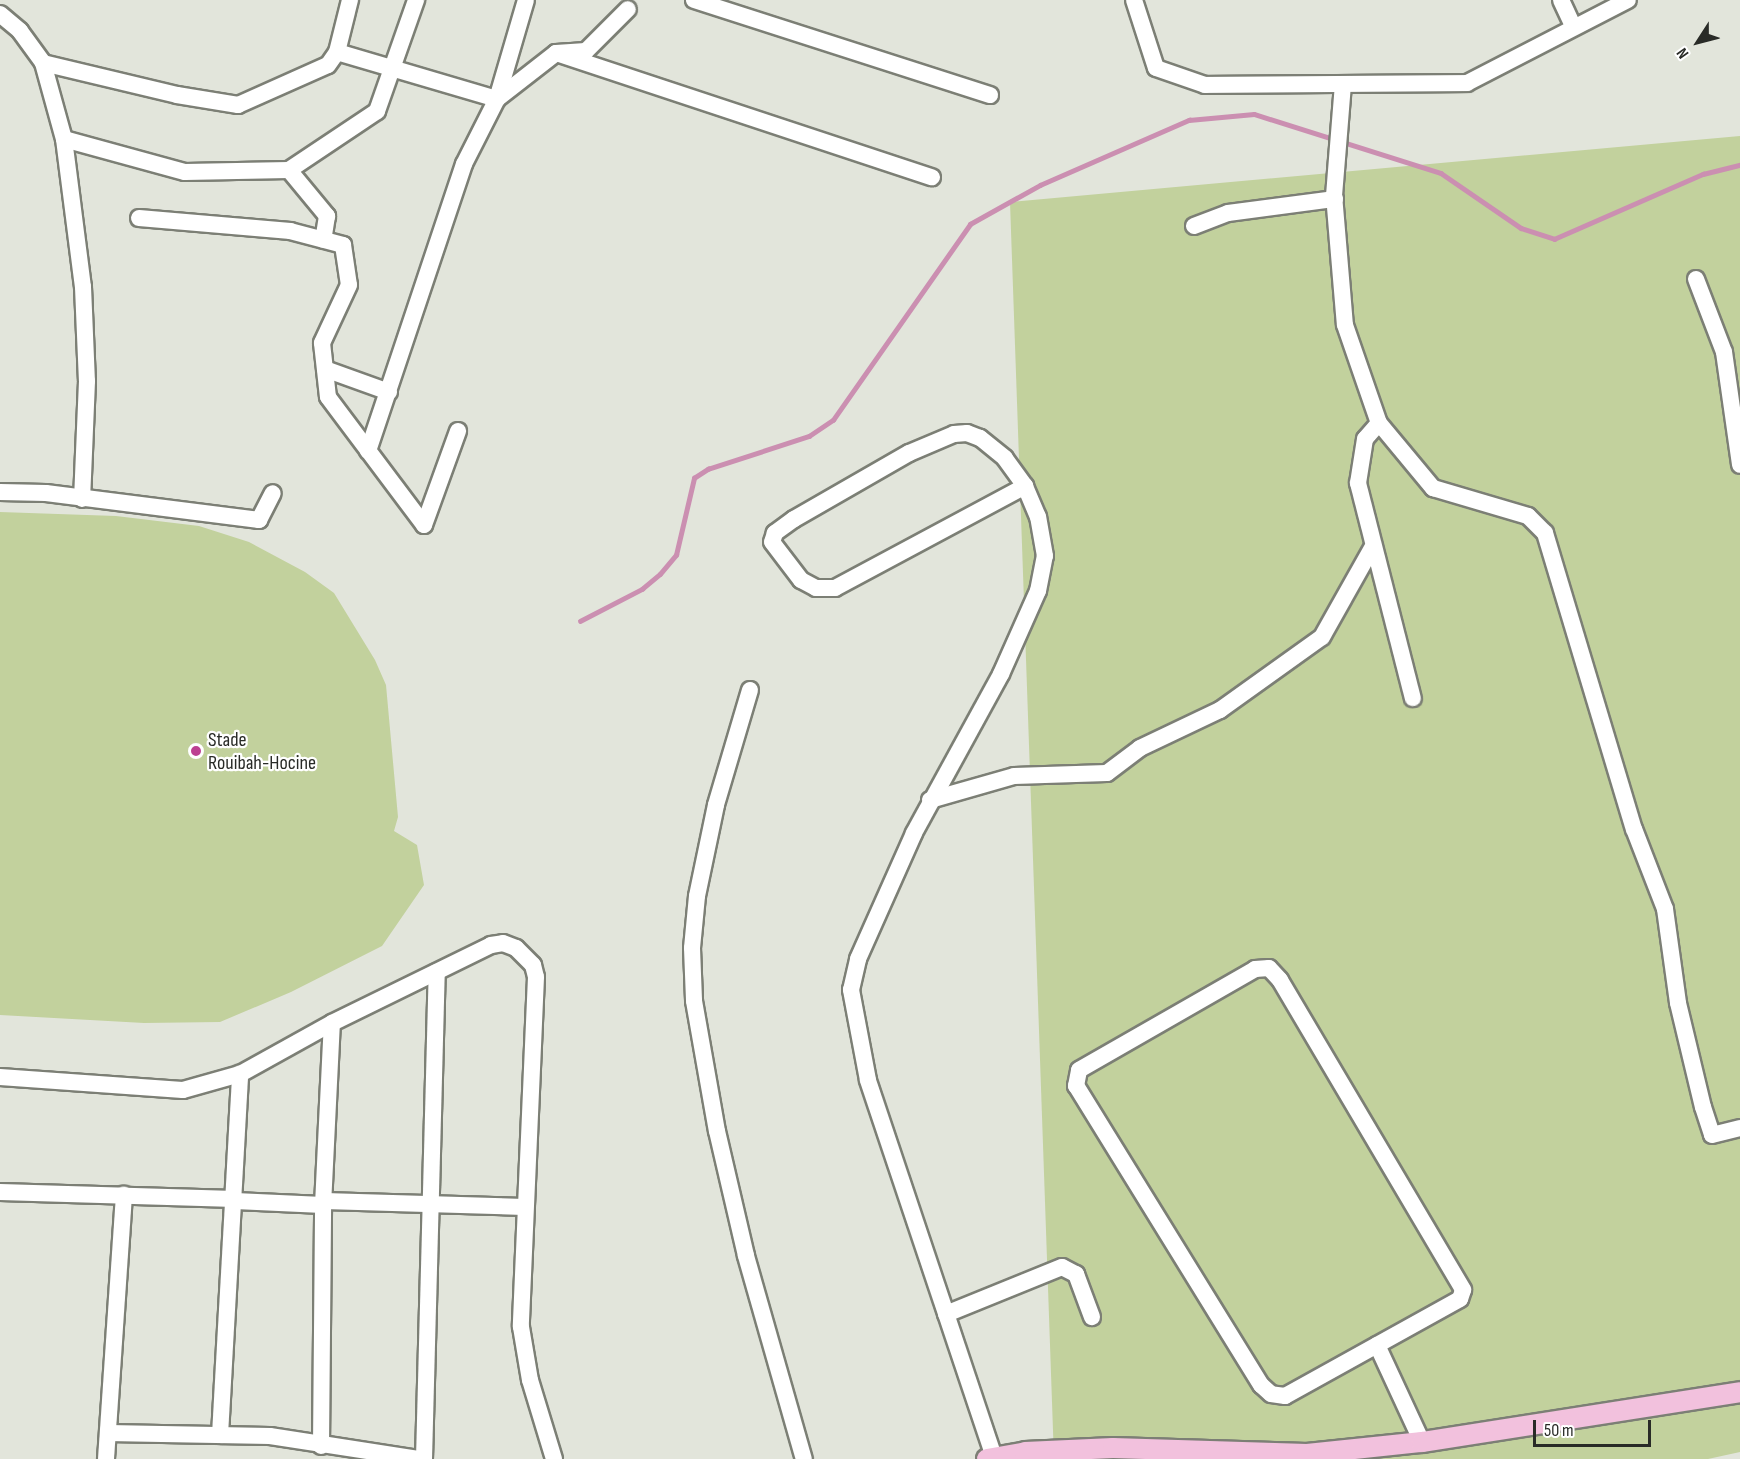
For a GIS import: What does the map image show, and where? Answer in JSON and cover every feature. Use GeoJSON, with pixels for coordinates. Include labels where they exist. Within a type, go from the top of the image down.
{"type":"FeatureCollection","features":[{"type":"Feature","properties":{"kind":"main road"},"geometry":{"type":"LineString","coordinates":[[991,1458],[1113,1448],[1333,1455],[1740,1392]]}},
{"type":"Feature","properties":{"kind":"street"},"geometry":{"type":"LineString","coordinates":[[43,63],[186,97],[238,105],[328,65],[337,52],[351,0]]}},
{"type":"Feature","properties":{"kind":"street"},"geometry":{"type":"LineString","coordinates":[[64,139],[185,172],[289,170],[377,111],[416,0]]}},
{"type":"Feature","properties":{"kind":"street"},"geometry":{"type":"LineString","coordinates":[[368,451],[464,164],[497,99],[526,0]]}},
{"type":"Feature","properties":{"kind":"street"},"geometry":{"type":"LineString","coordinates":[[694,0],[990,95]]}},
{"type":"Feature","properties":{"kind":"street"},"geometry":{"type":"LineString","coordinates":[[1134,0],[1156,68],[1205,85],[1467,83],[1573,26],[1628,0]]}},
{"type":"Feature","properties":{"kind":"street"},"geometry":{"type":"LineString","coordinates":[[1561,0],[1573,26]]}},
{"type":"Feature","properties":{"kind":"street"},"geometry":{"type":"LineString","coordinates":[[497,99],[556,53],[586,51],[628,9]]}},
{"type":"Feature","properties":{"kind":"street"},"geometry":{"type":"LineString","coordinates":[[0,14],[20,31],[43,63],[64,139],[83,287],[87,381],[82,499]]}},
{"type":"Feature","properties":{"kind":"street"},"geometry":{"type":"LineString","coordinates":[[337,52],[497,99]]}},
{"type":"Feature","properties":{"kind":"street"},"geometry":{"type":"LineString","coordinates":[[556,53],[932,177]]}},
{"type":"Feature","properties":{"kind":"street"},"geometry":{"type":"LineString","coordinates":[[1343,84],[1335,199],[1345,325],[1379,423],[1433,488],[1528,516],[1545,532],[1634,829],[1665,909],[1678,1003],[1712,1135],[1740,1128]]}},
{"type":"Feature","properties":{"kind":"street"},"geometry":{"type":"LineString","coordinates":[[289,170],[327,216],[322,240]]}},
{"type":"Feature","properties":{"kind":"street"},"geometry":{"type":"LineString","coordinates":[[1194,226],[1228,213],[1335,199]]}},
{"type":"Feature","properties":{"kind":"street"},"geometry":{"type":"LineString","coordinates":[[139,218],[290,231],[343,245],[350,285],[322,343],[328,397],[424,525],[458,431]]}},
{"type":"Feature","properties":{"kind":"street"},"geometry":{"type":"LineString","coordinates":[[1696,279],[1724,352],[1740,465]]}},
{"type":"Feature","properties":{"kind":"street"},"geometry":{"type":"LineString","coordinates":[[325,369],[389,392]]}},
{"type":"Feature","properties":{"kind":"street"},"geometry":{"type":"LineString","coordinates":[[1379,423],[1365,439],[1358,483],[1413,698]]}},
{"type":"Feature","properties":{"kind":"street"},"geometry":{"type":"LineString","coordinates":[[991,1458],[868,1080],[851,1004],[858,959],[930,800],[1001,674],[1044,575],[1045,556],[1038,517],[1025,486],[1005,458],[980,438],[967,433],[954,434],[909,453],[794,519],[775,534],[772,542],[801,580],[816,588],[835,588],[1025,486]]}},
{"type":"Feature","properties":{"kind":"street"},"geometry":{"type":"LineString","coordinates":[[0,492],[82,499],[259,520],[273,493]]}},
{"type":"Feature","properties":{"kind":"street"},"geometry":{"type":"LineString","coordinates":[[930,800],[1014,776],[1107,773],[1140,748],[1220,710],[1322,637],[1373,546]]}},
{"type":"Feature","properties":{"kind":"street"},"geometry":{"type":"LineString","coordinates":[[750,690],[716,805],[697,896],[692,948],[694,1000],[717,1131],[743,1245],[804,1459]]}},
{"type":"Feature","properties":{"kind":"street"},"geometry":{"type":"LineString","coordinates":[[0,1077],[183,1089],[240,1074],[332,1023],[503,942],[516,948],[533,965],[536,977],[531,1120],[524,1207],[521,1328],[532,1388],[554,1459]]}},
{"type":"Feature","properties":{"kind":"street"},"geometry":{"type":"LineString","coordinates":[[1269,968],[1298,1010],[1462,1290],[1460,1299],[1377,1345],[1285,1396],[1271,1394],[1261,1385],[1084,1102],[1076,1086],[1079,1070],[1255,969],[1269,968]]}},
{"type":"Feature","properties":{"kind":"street"},"geometry":{"type":"LineString","coordinates":[[424,1459],[437,972]]}},
{"type":"Feature","properties":{"kind":"street"},"geometry":{"type":"LineString","coordinates":[[321,1446],[323,1203],[332,1023]]}},
{"type":"Feature","properties":{"kind":"street"},"geometry":{"type":"LineString","coordinates":[[220,1435],[235,1200],[240,1074]]}},
{"type":"Feature","properties":{"kind":"street"},"geometry":{"type":"LineString","coordinates":[[0,1192],[524,1207]]}},
{"type":"Feature","properties":{"kind":"street"},"geometry":{"type":"LineString","coordinates":[[106,1459],[124,1196]]}},
{"type":"Feature","properties":{"kind":"street"},"geometry":{"type":"LineString","coordinates":[[946,1314],[1062,1267],[1076,1274],[1092,1317]]}},
{"type":"Feature","properties":{"kind":"street"},"geometry":{"type":"LineString","coordinates":[[1377,1345],[1422,1442]]}},
{"type":"Feature","properties":{"kind":"street"},"geometry":{"type":"LineString","coordinates":[[108,1433],[270,1436],[378,1456],[418,1459]]}},
{"type":"Feature","properties":{"kind":"green space"},"geometry":{"type":"Polygon","coordinates":[[[1740,136],[1740,1452],[1708,1459],[1054,1459],[1010,202],[1740,136]]]}},
{"type":"Feature","properties":{"kind":"green space","name":"Stade Rouibah-Hocine"},"geometry":{"type":"Polygon","coordinates":[[[0,512],[116,516],[199,526],[249,542],[305,572],[334,593],[375,660],[386,685],[398,817],[394,831],[417,845],[424,885],[382,946],[291,992],[220,1022],[144,1023],[0,1015],[0,512]]]}},
{"type":"Feature","properties":{"kind":"waterway"},"geometry":{"type":"LineString","coordinates":[[580,621],[642,589],[660,574],[676,555],[694,478],[708,469],[809,436],[833,420],[970,224],[1040,185],[1189,120],[1254,114],[1441,173],[1521,228],[1554,239],[1703,174],[1740,165]]}},
{"type":"Feature","properties":{"kind":"place","name":"Stade Rouibah-Hocine"},"geometry":{"type":"Point","coordinates":[196,751]}}]}
